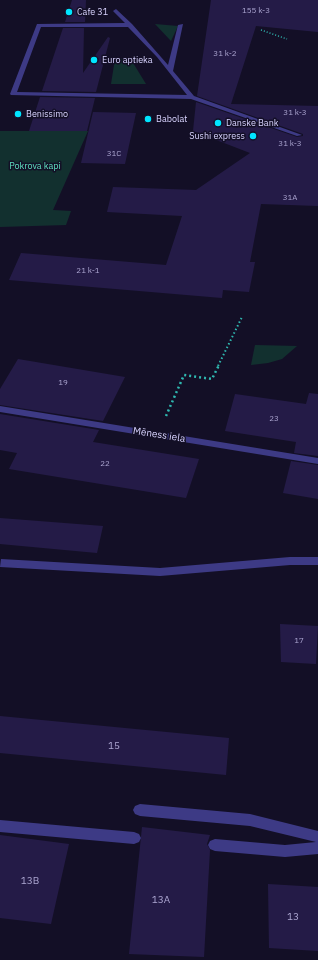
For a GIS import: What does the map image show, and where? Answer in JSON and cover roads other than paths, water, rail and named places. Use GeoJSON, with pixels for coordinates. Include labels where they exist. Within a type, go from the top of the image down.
{"type":"FeatureCollection","features":[{"type":"Feature","properties":{"kind":"street"},"geometry":{"type":"LineString","coordinates":[[116,11],[159,56],[192,97]]}},
{"type":"Feature","properties":{"kind":"street"},"geometry":{"type":"LineString","coordinates":[[130,25],[39,25],[14,94],[192,97],[299,135]]}},
{"type":"Feature","properties":{"kind":"street"},"geometry":{"type":"LineString","coordinates":[[170,71],[181,25]]}},
{"type":"Feature","properties":{"kind":"street","name":"Mēness iela"},"geometry":{"type":"LineString","coordinates":[[0,410],[318,462]]}},
{"type":"Feature","properties":{"kind":"street"},"geometry":{"type":"LineString","coordinates":[[1,563],[160,572],[290,560],[318,561]]}},
{"type":"Feature","properties":{"kind":"street"},"geometry":{"type":"LineString","coordinates":[[140,810],[250,820],[318,837]]}},
{"type":"Feature","properties":{"kind":"street"},"geometry":{"type":"LineString","coordinates":[[0,826],[134,838]]}},
{"type":"Feature","properties":{"kind":"street"},"geometry":{"type":"LineString","coordinates":[[215,845],[285,851],[318,848]]}},
{"type":"Feature","properties":{"kind":"place","name":"Cafe 31"},"geometry":{"type":"Point","coordinates":[69,12]}},
{"type":"Feature","properties":{"kind":"place","name":"Euro aptieka"},"geometry":{"type":"Point","coordinates":[94,60]}},
{"type":"Feature","properties":{"kind":"place","name":"Benissimo"},"geometry":{"type":"Point","coordinates":[18,114]}},
{"type":"Feature","properties":{"kind":"place","name":"Babolat"},"geometry":{"type":"Point","coordinates":[148,119]}},
{"type":"Feature","properties":{"kind":"place","name":"Danske Bank"},"geometry":{"type":"Point","coordinates":[218,123]}},
{"type":"Feature","properties":{"kind":"place","name":"Sushi express"},"geometry":{"type":"Point","coordinates":[253,136]}},
{"type":"Feature","properties":{"kind":"park label","name":"Pokrova kapi"},"geometry":{"type":"Point","coordinates":[35,166]}}]}
